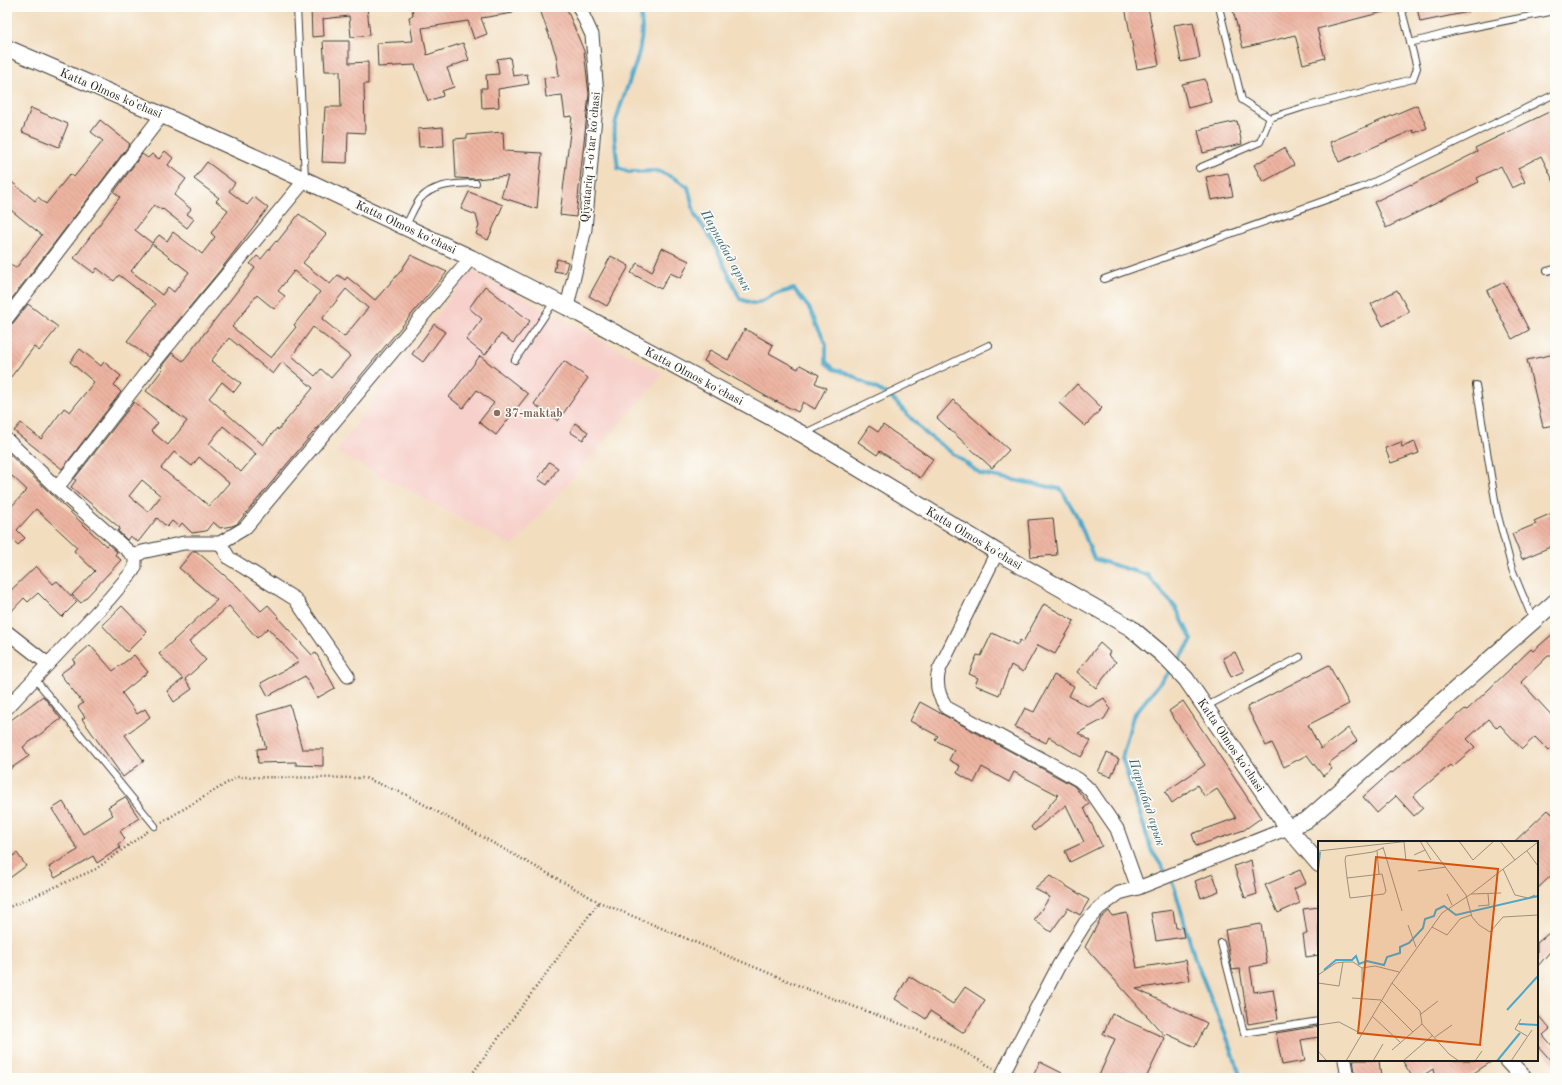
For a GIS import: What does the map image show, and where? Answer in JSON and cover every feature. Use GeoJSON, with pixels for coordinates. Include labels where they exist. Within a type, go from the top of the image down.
{"type":"FeatureCollection","features":[{"type":"Feature","properties":{"kind":"street","name":"Qiyatariq 1-o'tar ko'chasi"},"geometry":{"type":"LineString","coordinates":[[561,304],[585,229],[597,94],[592,35],[579,7]]}},
{"type":"Feature","properties":{"kind":"street","name":"Katta Olmos ko'chasi"},"geometry":{"type":"LineString","coordinates":[[7,48],[162,115],[305,180],[471,258],[561,304],[802,434],[997,552],[1131,628],[1163,654],[1186,679],[1288,828],[1318,863]]}},
{"type":"Feature","properties":{"kind":"street"},"geometry":{"type":"LineString","coordinates":[[7,318],[162,115]]}},
{"type":"Feature","properties":{"kind":"street"},"geometry":{"type":"LineString","coordinates":[[57,488],[152,365],[305,180]]}},
{"type":"Feature","properties":{"kind":"street"},"geometry":{"type":"LineString","coordinates":[[135,557],[142,552],[184,543],[220,543],[245,528],[471,258]]}},
{"type":"Feature","properties":{"kind":"street"},"geometry":{"type":"LineString","coordinates":[[7,440],[57,488],[135,557],[135,567],[132,572],[109,599],[7,708]]}},
{"type":"Feature","properties":{"kind":"street"},"geometry":{"type":"LineString","coordinates":[[220,543],[229,558],[294,599],[348,676]]}},
{"type":"Feature","properties":{"kind":"street"},"geometry":{"type":"LineString","coordinates":[[997,552],[939,670],[937,679],[939,694],[947,708],[1060,769],[1079,780],[1091,791],[1117,829],[1138,888]]}},
{"type":"Feature","properties":{"kind":"street"},"geometry":{"type":"LineString","coordinates":[[1007,1076],[1059,965],[1085,923],[1099,908],[1119,894],[1138,888],[1307,820],[1555,602]]}},
{"type":"Feature","properties":{"kind":"street"},"geometry":{"type":"LineString","coordinates":[[7,632],[48,664]]}},
{"type":"Feature","properties":{"kind":"street"},"geometry":{"type":"LineString","coordinates":[[1346,1061],[1348,1078]]}},
{"type":"Feature","properties":{"kind":"street"},"geometry":{"type":"LineString","coordinates":[[1508,1061],[1524,1078]]}},
{"type":"Feature","properties":{"kind":"lane"},"geometry":{"type":"LineString","coordinates":[[298,7],[305,180]]}},
{"type":"Feature","properties":{"kind":"lane"},"geometry":{"type":"LineString","coordinates":[[1218,7],[1242,100],[1270,118]]}},
{"type":"Feature","properties":{"kind":"lane"},"geometry":{"type":"LineString","coordinates":[[1199,168],[1260,142],[1270,118],[1304,107],[1413,79],[1417,68],[1401,7]]}},
{"type":"Feature","properties":{"kind":"lane"},"geometry":{"type":"LineString","coordinates":[[1410,43],[1454,31],[1555,11]]}},
{"type":"Feature","properties":{"kind":"lane"},"geometry":{"type":"LineString","coordinates":[[1104,279],[1365,186],[1555,94]]}},
{"type":"Feature","properties":{"kind":"lane"},"geometry":{"type":"LineString","coordinates":[[405,227],[420,200],[437,188],[450,184],[476,183]]}},
{"type":"Feature","properties":{"kind":"lane"},"geometry":{"type":"LineString","coordinates":[[1547,271],[1555,269]]}},
{"type":"Feature","properties":{"kind":"lane"},"geometry":{"type":"LineString","coordinates":[[515,360],[561,304]]}},
{"type":"Feature","properties":{"kind":"lane"},"geometry":{"type":"LineString","coordinates":[[802,434],[989,345]]}},
{"type":"Feature","properties":{"kind":"lane"},"geometry":{"type":"LineString","coordinates":[[1476,385],[1498,512],[1512,569],[1534,622]]}},
{"type":"Feature","properties":{"kind":"lane"},"geometry":{"type":"LineString","coordinates":[[1205,707],[1300,657]]}},
{"type":"Feature","properties":{"kind":"lane"},"geometry":{"type":"LineString","coordinates":[[35,679],[155,826]]}},
{"type":"Feature","properties":{"kind":"lane"},"geometry":{"type":"LineString","coordinates":[[1221,943],[1244,1033],[1318,1021]]}},
{"type":"Feature","properties":{"kind":"path"},"geometry":{"type":"LineString","coordinates":[[7,908],[96,869],[155,826],[237,777],[365,778],[406,795],[599,902],[807,989],[941,1039],[1007,1076]]}},
{"type":"Feature","properties":{"kind":"path"},"geometry":{"type":"LineString","coordinates":[[469,1078],[599,902]]}},
{"type":"Feature","properties":{"kind":"shaded area","name":"37-maktab"},"geometry":{"type":"Polygon","coordinates":[[[471,270],[663,374],[513,546],[336,452],[471,270]]]}},
{"type":"Feature","properties":{"kind":"building"},"geometry":{"type":"Polygon","coordinates":[[[311,7],[367,7],[370,35],[351,37],[349,16],[323,19],[324,36],[312,37],[311,7]]]}},
{"type":"Feature","properties":{"kind":"building"},"geometry":{"type":"Polygon","coordinates":[[[412,7],[513,7],[513,13],[481,18],[487,34],[474,39],[468,21],[422,28],[427,55],[463,43],[469,60],[447,68],[454,87],[442,91],[443,96],[428,101],[415,65],[378,67],[377,43],[413,41],[409,17],[413,16],[412,7]]]}},
{"type":"Feature","properties":{"kind":"building"},"geometry":{"type":"Polygon","coordinates":[[[539,7],[566,7],[584,51],[589,94],[576,217],[560,215],[572,116],[565,117],[562,95],[546,97],[544,78],[559,76],[556,55],[539,7]]]}},
{"type":"Feature","properties":{"kind":"building"},"geometry":{"type":"Polygon","coordinates":[[[1125,7],[1148,7],[1159,65],[1137,69],[1125,7]]]}},
{"type":"Feature","properties":{"kind":"building"},"geometry":{"type":"Polygon","coordinates":[[[1232,7],[1386,7],[1387,11],[1317,29],[1325,58],[1303,64],[1295,35],[1243,48],[1232,7]]]}},
{"type":"Feature","properties":{"kind":"building"},"geometry":{"type":"Polygon","coordinates":[[[1417,7],[1468,7],[1468,12],[1420,22],[1417,7]]]}},
{"type":"Feature","properties":{"kind":"building"},"geometry":{"type":"Polygon","coordinates":[[[1193,22],[1200,58],[1181,62],[1174,25],[1193,22]]]}},
{"type":"Feature","properties":{"kind":"building"},"geometry":{"type":"Polygon","coordinates":[[[323,41],[349,41],[349,63],[368,62],[368,84],[364,84],[365,133],[348,132],[347,163],[322,162],[325,107],[341,107],[340,71],[325,71],[323,41]]]}},
{"type":"Feature","properties":{"kind":"building"},"geometry":{"type":"Polygon","coordinates":[[[510,57],[513,76],[527,74],[529,84],[498,89],[499,107],[482,108],[481,88],[487,88],[486,75],[499,74],[497,59],[510,57]]]}},
{"type":"Feature","properties":{"kind":"building"},"geometry":{"type":"Polygon","coordinates":[[[1205,79],[1211,102],[1188,108],[1182,84],[1205,79]]]}},
{"type":"Feature","properties":{"kind":"building"},"geometry":{"type":"Polygon","coordinates":[[[1417,105],[1427,128],[1414,133],[1413,130],[1339,162],[1330,142],[1417,105]]]}},
{"type":"Feature","properties":{"kind":"building"},"geometry":{"type":"Polygon","coordinates":[[[31,108],[68,124],[59,147],[22,132],[31,108]]]}},
{"type":"Feature","properties":{"kind":"building"},"geometry":{"type":"Polygon","coordinates":[[[1555,109],[1555,184],[1541,156],[1518,168],[1525,182],[1512,188],[1501,166],[1477,178],[1479,182],[1386,228],[1374,202],[1477,152],[1475,148],[1555,109]]]}},
{"type":"Feature","properties":{"kind":"building"},"geometry":{"type":"Polygon","coordinates":[[[100,120],[130,144],[7,305],[7,262],[16,268],[42,235],[7,207],[7,178],[35,201],[38,197],[46,204],[70,174],[74,177],[103,141],[91,132],[100,120]]]}},
{"type":"Feature","properties":{"kind":"building"},"geometry":{"type":"Polygon","coordinates":[[[1237,121],[1242,144],[1203,153],[1198,130],[1237,121]]]}},
{"type":"Feature","properties":{"kind":"building"},"geometry":{"type":"Polygon","coordinates":[[[443,127],[444,146],[419,147],[418,129],[443,127]]]}},
{"type":"Feature","properties":{"kind":"building"},"geometry":{"type":"Polygon","coordinates":[[[503,132],[504,151],[542,153],[537,209],[501,197],[508,176],[475,179],[456,178],[454,139],[467,138],[467,135],[503,132]]]}},
{"type":"Feature","properties":{"kind":"building"},"geometry":{"type":"Polygon","coordinates":[[[1284,148],[1294,165],[1263,182],[1254,165],[1284,148]]]}},
{"type":"Feature","properties":{"kind":"building"},"geometry":{"type":"Polygon","coordinates":[[[165,151],[173,158],[168,165],[186,179],[174,195],[191,209],[187,214],[194,219],[187,228],[163,209],[162,210],[154,205],[135,230],[152,243],[159,235],[167,241],[173,232],[202,254],[215,237],[211,233],[228,210],[216,201],[219,198],[194,179],[207,162],[235,183],[229,191],[247,205],[254,197],[268,208],[218,273],[148,357],[127,341],[156,304],[119,275],[114,281],[97,268],[94,273],[74,258],[120,197],[114,192],[142,154],[148,158],[152,154],[159,159],[165,151]],[[152,244],[131,271],[162,295],[168,287],[174,292],[189,272],[152,244]]]}},
{"type":"Feature","properties":{"kind":"building"},"geometry":{"type":"Polygon","coordinates":[[[1228,173],[1233,196],[1211,200],[1206,177],[1228,173]]]}},
{"type":"Feature","properties":{"kind":"building"},"geometry":{"type":"Polygon","coordinates":[[[469,192],[503,205],[488,240],[476,234],[479,226],[476,215],[461,209],[469,192]]]}},
{"type":"Feature","properties":{"kind":"building"},"geometry":{"type":"Polygon","coordinates":[[[299,214],[326,234],[303,263],[330,284],[338,275],[345,280],[347,277],[375,300],[400,272],[411,255],[447,272],[237,524],[220,528],[213,522],[206,531],[192,533],[182,523],[179,527],[172,521],[167,527],[157,518],[138,542],[130,536],[127,540],[118,531],[120,528],[71,487],[76,480],[74,479],[134,402],[158,423],[151,431],[168,445],[187,421],[146,391],[163,369],[161,367],[172,353],[183,361],[255,268],[250,264],[257,256],[261,259],[276,241],[277,242],[299,214]],[[294,271],[278,291],[285,296],[274,309],[257,295],[232,327],[271,358],[296,327],[294,325],[320,292],[294,271]],[[346,289],[322,319],[344,337],[368,308],[346,289]],[[313,327],[292,356],[315,376],[321,369],[331,378],[350,356],[313,327]],[[229,338],[211,361],[241,383],[234,392],[222,382],[209,398],[263,445],[277,428],[278,430],[313,388],[282,362],[273,374],[229,338]],[[223,426],[209,444],[241,472],[256,454],[223,426]],[[174,452],[161,468],[177,481],[178,480],[209,506],[229,483],[199,457],[192,466],[174,452]],[[142,480],[129,496],[148,512],[161,496],[142,480]]]}},
{"type":"Feature","properties":{"kind":"building"},"geometry":{"type":"Polygon","coordinates":[[[662,248],[689,261],[681,278],[670,273],[661,289],[631,273],[637,263],[652,272],[662,248]]]}},
{"type":"Feature","properties":{"kind":"building"},"geometry":{"type":"Polygon","coordinates":[[[611,256],[629,266],[607,306],[589,296],[611,256]]]}},
{"type":"Feature","properties":{"kind":"building"},"geometry":{"type":"Polygon","coordinates":[[[557,259],[568,262],[565,273],[554,271],[557,259]]]}},
{"type":"Feature","properties":{"kind":"building"},"geometry":{"type":"Polygon","coordinates":[[[1504,282],[1529,330],[1512,339],[1487,291],[1504,282]]]}},
{"type":"Feature","properties":{"kind":"building"},"geometry":{"type":"Polygon","coordinates":[[[485,286],[530,321],[513,343],[501,334],[485,355],[466,340],[482,319],[469,308],[485,286]]]}},
{"type":"Feature","properties":{"kind":"building"},"geometry":{"type":"Polygon","coordinates":[[[1397,290],[1409,312],[1383,326],[1371,304],[1397,290]]]}},
{"type":"Feature","properties":{"kind":"building"},"geometry":{"type":"Polygon","coordinates":[[[28,304],[58,327],[39,351],[34,347],[7,382],[7,326],[13,323],[28,304]]]}},
{"type":"Feature","properties":{"kind":"building"},"geometry":{"type":"Polygon","coordinates":[[[434,324],[445,332],[423,362],[412,354],[434,324]]]}},
{"type":"Feature","properties":{"kind":"building"},"geometry":{"type":"Polygon","coordinates":[[[745,329],[773,345],[769,353],[798,369],[800,365],[819,375],[815,383],[826,388],[815,409],[803,402],[798,412],[776,402],[704,361],[710,350],[728,360],[745,329]]]}},
{"type":"Feature","properties":{"kind":"building"},"geometry":{"type":"Polygon","coordinates":[[[80,349],[101,366],[104,362],[121,376],[114,385],[121,392],[62,469],[14,431],[21,423],[41,439],[64,408],[70,412],[94,382],[70,362],[80,349]]]}},
{"type":"Feature","properties":{"kind":"building"},"geometry":{"type":"Polygon","coordinates":[[[1555,354],[1555,425],[1543,427],[1527,360],[1555,354]]]}},
{"type":"Feature","properties":{"kind":"building"},"geometry":{"type":"Polygon","coordinates":[[[480,356],[528,394],[496,435],[479,422],[494,403],[477,390],[463,408],[449,397],[480,356]]]}},
{"type":"Feature","properties":{"kind":"building"},"geometry":{"type":"Polygon","coordinates":[[[564,361],[588,378],[558,421],[534,404],[564,361]]]}},
{"type":"Feature","properties":{"kind":"building"},"geometry":{"type":"Polygon","coordinates":[[[1077,384],[1102,408],[1085,426],[1059,403],[1077,384]]]}},
{"type":"Feature","properties":{"kind":"building"},"geometry":{"type":"Polygon","coordinates":[[[953,400],[1009,450],[992,468],[937,418],[953,400]]]}},
{"type":"Feature","properties":{"kind":"building"},"geometry":{"type":"Polygon","coordinates":[[[575,423],[588,432],[583,440],[570,432],[575,423]]]}},
{"type":"Feature","properties":{"kind":"building"},"geometry":{"type":"Polygon","coordinates":[[[883,425],[933,459],[920,478],[880,451],[877,455],[858,442],[869,426],[878,432],[883,425]]]}},
{"type":"Feature","properties":{"kind":"building"},"geometry":{"type":"Polygon","coordinates":[[[1401,442],[1402,447],[1415,442],[1419,453],[1391,463],[1385,448],[1401,442]]]}},
{"type":"Feature","properties":{"kind":"building"},"geometry":{"type":"Polygon","coordinates":[[[7,452],[106,546],[108,544],[117,552],[115,555],[121,560],[81,603],[72,595],[95,571],[74,551],[77,547],[36,509],[17,530],[25,538],[18,545],[10,537],[7,540],[7,511],[27,490],[12,476],[7,481],[7,452]]]}},
{"type":"Feature","properties":{"kind":"building"},"geometry":{"type":"Polygon","coordinates":[[[549,462],[558,468],[547,485],[538,479],[549,462]]]}},
{"type":"Feature","properties":{"kind":"building"},"geometry":{"type":"Polygon","coordinates":[[[1552,513],[1555,520],[1555,545],[1522,559],[1512,534],[1536,524],[1534,521],[1552,513]]]}},
{"type":"Feature","properties":{"kind":"building"},"geometry":{"type":"Polygon","coordinates":[[[1053,518],[1057,555],[1031,557],[1028,520],[1053,518]]]}},
{"type":"Feature","properties":{"kind":"building"},"geometry":{"type":"Polygon","coordinates":[[[193,551],[196,551],[237,586],[261,611],[268,605],[312,655],[316,653],[335,688],[317,698],[305,676],[268,696],[261,683],[299,662],[268,628],[257,638],[229,606],[189,642],[206,660],[185,679],[192,689],[174,702],[167,691],[183,679],[159,654],[217,600],[179,568],[193,551]]]}},
{"type":"Feature","properties":{"kind":"building"},"geometry":{"type":"Polygon","coordinates":[[[36,566],[53,584],[57,581],[77,602],[62,617],[38,593],[28,602],[24,598],[7,616],[7,594],[36,566]]]}},
{"type":"Feature","properties":{"kind":"building"},"geometry":{"type":"Polygon","coordinates":[[[1044,604],[1074,621],[1055,654],[1038,645],[1023,672],[1011,665],[999,695],[975,685],[978,678],[969,674],[977,655],[981,656],[992,633],[1017,645],[1020,640],[1023,642],[1044,604]]]}},
{"type":"Feature","properties":{"kind":"building"},"geometry":{"type":"Polygon","coordinates":[[[122,606],[147,632],[127,652],[102,625],[122,606]]]}},
{"type":"Feature","properties":{"kind":"building"},"geometry":{"type":"Polygon","coordinates":[[[1555,632],[1555,656],[1548,656],[1521,682],[1555,719],[1555,745],[1549,751],[1535,737],[1522,749],[1500,725],[1497,728],[1489,719],[1467,739],[1475,747],[1452,767],[1450,765],[1413,796],[1423,808],[1414,816],[1396,796],[1377,813],[1363,797],[1391,772],[1392,773],[1423,747],[1422,746],[1465,709],[1467,710],[1531,649],[1533,651],[1555,632]]]}},
{"type":"Feature","properties":{"kind":"building"},"geometry":{"type":"Polygon","coordinates":[[[1100,643],[1110,652],[1108,655],[1116,662],[1096,688],[1077,672],[1100,643]]]}},
{"type":"Feature","properties":{"kind":"building"},"geometry":{"type":"Polygon","coordinates":[[[90,645],[113,671],[134,655],[148,672],[122,693],[137,714],[145,709],[150,717],[125,735],[144,761],[123,777],[82,719],[85,717],[78,707],[83,703],[60,674],[75,663],[73,660],[90,645]]]}},
{"type":"Feature","properties":{"kind":"building"},"geometry":{"type":"Polygon","coordinates":[[[1235,652],[1244,671],[1231,677],[1223,658],[1235,652]]]}},
{"type":"Feature","properties":{"kind":"building"},"geometry":{"type":"Polygon","coordinates":[[[1329,665],[1349,704],[1308,725],[1321,749],[1348,728],[1357,741],[1328,764],[1332,769],[1323,776],[1307,755],[1284,767],[1272,743],[1266,746],[1247,707],[1329,665]]]}},
{"type":"Feature","properties":{"kind":"building"},"geometry":{"type":"Polygon","coordinates":[[[1054,675],[1074,686],[1069,696],[1089,707],[1104,698],[1110,709],[1104,719],[1078,733],[1091,741],[1081,757],[1049,737],[1046,743],[1015,727],[1025,708],[1034,712],[1054,675]]]}},
{"type":"Feature","properties":{"kind":"building"},"geometry":{"type":"Polygon","coordinates":[[[43,696],[61,719],[23,747],[29,756],[7,771],[7,723],[43,696]]]}},
{"type":"Feature","properties":{"kind":"building"},"geometry":{"type":"Polygon","coordinates":[[[1183,701],[1261,818],[1244,830],[1196,846],[1192,834],[1236,818],[1217,789],[1205,797],[1197,785],[1172,803],[1165,792],[1205,765],[1169,711],[1183,701]]]}},
{"type":"Feature","properties":{"kind":"building"},"geometry":{"type":"Polygon","coordinates":[[[920,702],[1074,786],[1089,804],[1084,808],[1102,846],[1070,862],[1065,851],[1084,842],[1066,805],[1034,831],[1031,827],[1058,795],[1014,772],[1009,782],[982,767],[974,783],[957,773],[960,766],[949,760],[954,750],[935,740],[938,736],[910,721],[920,702]]]}},
{"type":"Feature","properties":{"kind":"building"},"geometry":{"type":"Polygon","coordinates":[[[290,705],[302,749],[323,749],[323,766],[296,765],[296,762],[258,763],[257,749],[266,748],[257,715],[290,705]]]}},
{"type":"Feature","properties":{"kind":"building"},"geometry":{"type":"Polygon","coordinates":[[[1107,753],[1119,759],[1111,777],[1098,772],[1107,753]]]}},
{"type":"Feature","properties":{"kind":"building"},"geometry":{"type":"Polygon","coordinates":[[[125,797],[139,818],[120,831],[125,839],[118,844],[120,848],[97,863],[93,856],[55,878],[49,867],[78,850],[52,809],[63,802],[83,834],[113,815],[108,807],[125,797]]]}},
{"type":"Feature","properties":{"kind":"building"},"geometry":{"type":"Polygon","coordinates":[[[1548,810],[1555,817],[1555,872],[1538,888],[1538,841],[1515,841],[1548,810]]]}},
{"type":"Feature","properties":{"kind":"building"},"geometry":{"type":"Polygon","coordinates":[[[17,853],[26,866],[7,880],[7,860],[17,853]]]}},
{"type":"Feature","properties":{"kind":"building"},"geometry":{"type":"Polygon","coordinates":[[[1251,860],[1257,894],[1245,898],[1234,866],[1251,860]]]}},
{"type":"Feature","properties":{"kind":"building"},"geometry":{"type":"Polygon","coordinates":[[[1300,870],[1306,883],[1294,889],[1300,903],[1278,913],[1265,885],[1300,870]]]}},
{"type":"Feature","properties":{"kind":"building"},"geometry":{"type":"Polygon","coordinates":[[[1213,874],[1219,891],[1201,898],[1195,881],[1213,874]]]}},
{"type":"Feature","properties":{"kind":"building"},"geometry":{"type":"Polygon","coordinates":[[[1050,876],[1089,900],[1080,915],[1068,908],[1051,932],[1034,920],[1050,897],[1035,889],[1050,876]]]}},
{"type":"Feature","properties":{"kind":"building"},"geometry":{"type":"Polygon","coordinates":[[[1318,907],[1318,955],[1306,957],[1303,934],[1307,934],[1303,909],[1318,907]]]}},
{"type":"Feature","properties":{"kind":"building"},"geometry":{"type":"Polygon","coordinates":[[[1173,910],[1176,928],[1182,927],[1184,937],[1156,941],[1151,913],[1173,910]]]}},
{"type":"Feature","properties":{"kind":"building"},"geometry":{"type":"Polygon","coordinates":[[[1109,911],[1112,916],[1127,913],[1137,968],[1186,960],[1190,980],[1136,989],[1207,1023],[1195,1047],[1167,1034],[1165,1036],[1085,947],[1101,918],[1109,911]]]}},
{"type":"Feature","properties":{"kind":"building"},"geometry":{"type":"Polygon","coordinates":[[[1261,924],[1267,964],[1250,967],[1254,992],[1273,989],[1278,1019],[1248,1024],[1240,969],[1232,970],[1225,930],[1261,924]]]}},
{"type":"Feature","properties":{"kind":"building"},"geometry":{"type":"Polygon","coordinates":[[[1549,933],[1555,940],[1555,946],[1538,966],[1538,942],[1549,933]]]}},
{"type":"Feature","properties":{"kind":"building"},"geometry":{"type":"Polygon","coordinates":[[[909,976],[953,1004],[965,987],[985,1000],[964,1033],[930,1011],[926,1019],[895,999],[909,976]]]}},
{"type":"Feature","properties":{"kind":"building"},"geometry":{"type":"Polygon","coordinates":[[[1112,1014],[1165,1038],[1146,1078],[1098,1078],[1115,1039],[1103,1034],[1112,1014]]]}},
{"type":"Feature","properties":{"kind":"building"},"geometry":{"type":"Polygon","coordinates":[[[1538,1015],[1550,1029],[1543,1035],[1555,1049],[1555,1065],[1538,1046],[1538,1015]]]}},
{"type":"Feature","properties":{"kind":"building"},"geometry":{"type":"Polygon","coordinates":[[[1318,1026],[1318,1037],[1301,1040],[1305,1061],[1282,1065],[1276,1033],[1318,1026]]]}},
{"type":"Feature","properties":{"kind":"building"},"geometry":{"type":"Polygon","coordinates":[[[1353,1061],[1379,1061],[1381,1078],[1356,1078],[1353,1061]]]}},
{"type":"Feature","properties":{"kind":"building"},"geometry":{"type":"Polygon","coordinates":[[[1403,1061],[1492,1061],[1466,1078],[1435,1078],[1433,1069],[1419,1078],[1413,1078],[1403,1061]]]}},
{"type":"Feature","properties":{"kind":"building"},"geometry":{"type":"Polygon","coordinates":[[[1040,1062],[1072,1078],[1042,1078],[1034,1074],[1040,1062]]]}},
{"type":"Feature","properties":{"kind":"waterway","name":"Парнабад арык"},"geometry":{"type":"LineString","coordinates":[[639,7],[642,22],[639,52],[615,125],[618,168],[629,172],[658,171],[676,179],[688,187],[695,215],[713,241],[740,299],[755,304],[779,293],[794,289],[809,308],[826,344],[826,362],[834,369],[847,373],[890,396],[925,433],[981,474],[1061,489],[1078,518],[1094,559],[1147,575],[1176,608],[1192,640],[1176,663]]}},
{"type":"Feature","properties":{"kind":"waterway","name":"Парнабад арык"},"geometry":{"type":"LineString","coordinates":[[1172,668],[1133,716],[1122,758],[1151,849],[1174,886],[1195,959],[1231,1048],[1241,1078]]}},
{"type":"Feature","properties":{"kind":"place","name":"37-maktab"},"geometry":{"type":"Point","coordinates":[497,413]}}]}
